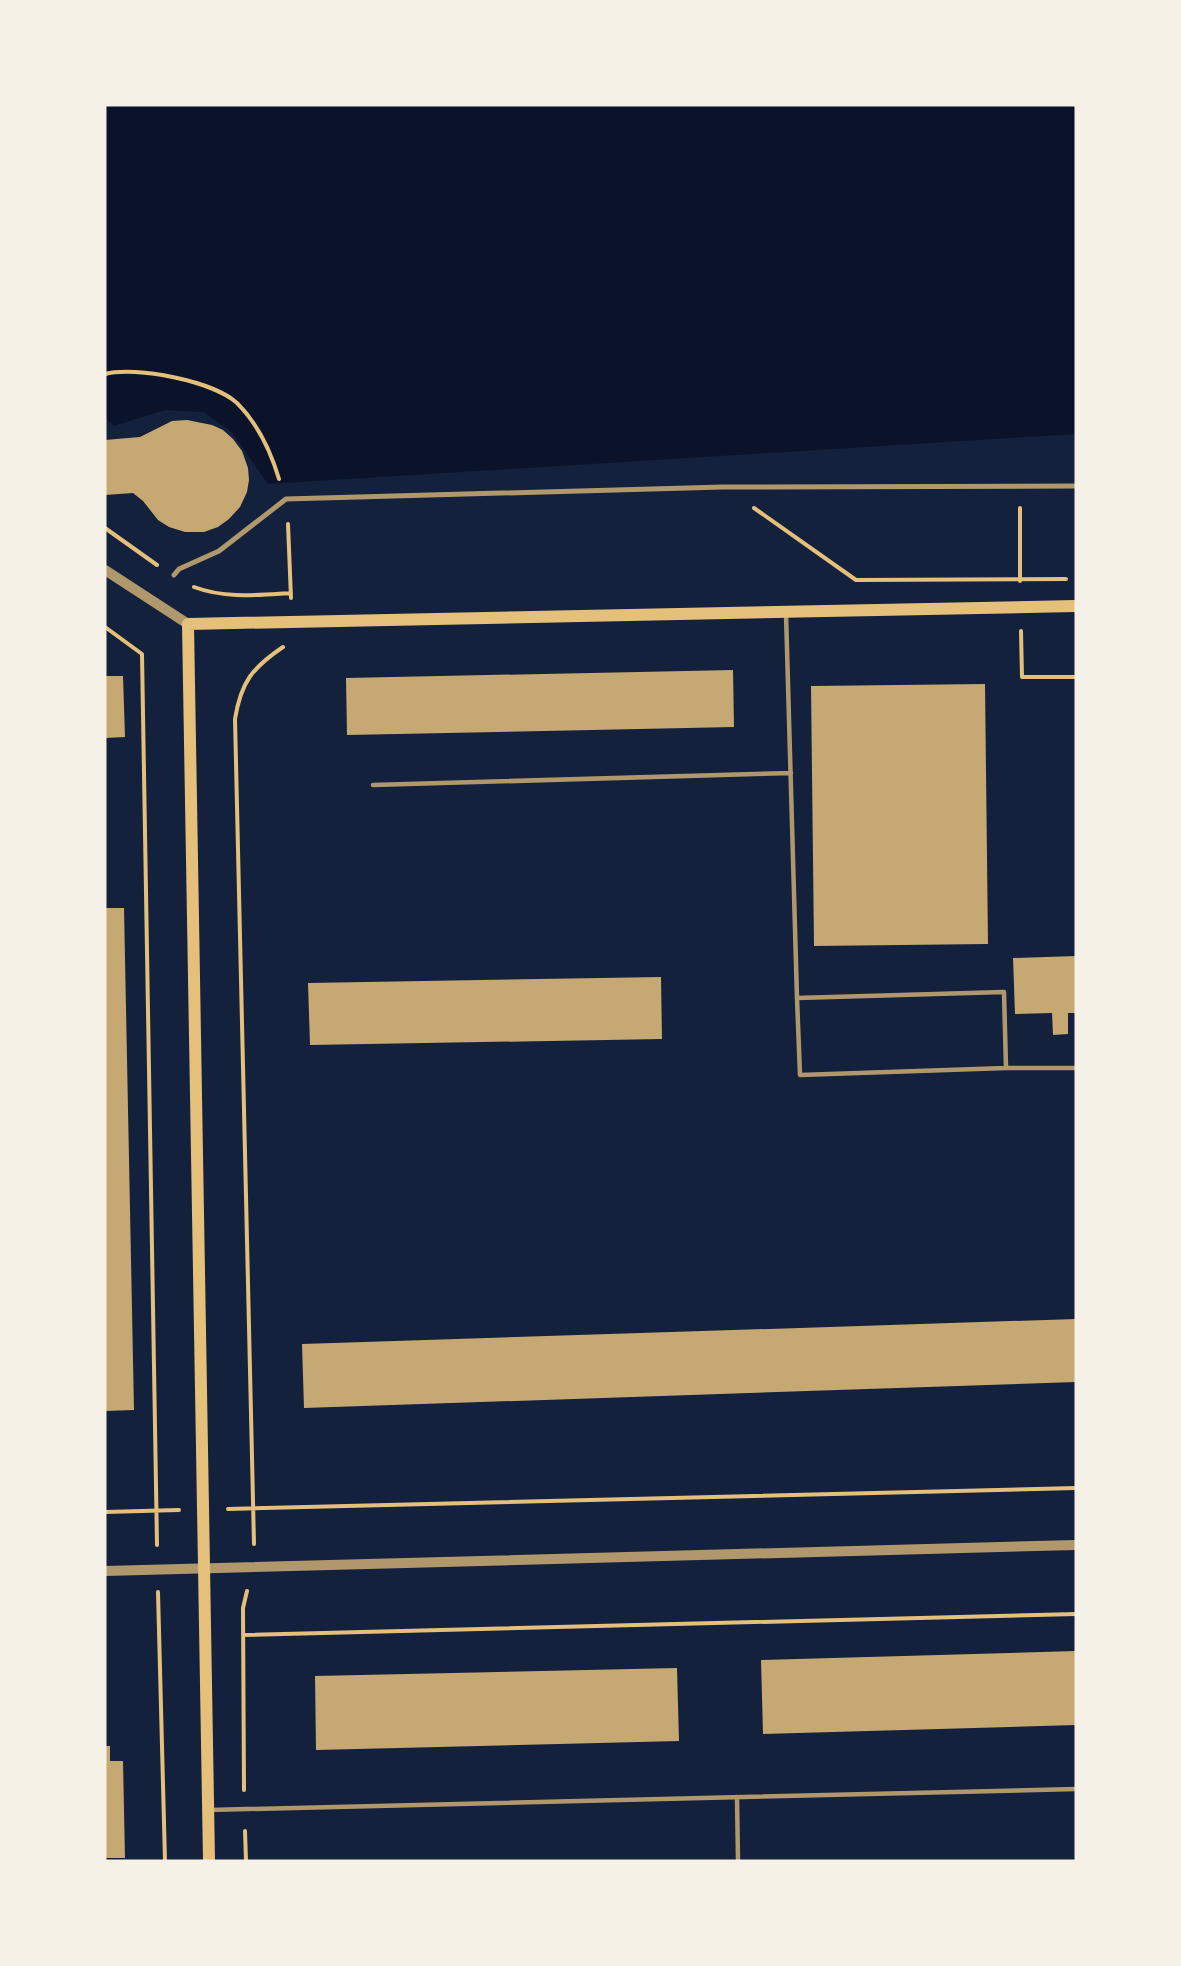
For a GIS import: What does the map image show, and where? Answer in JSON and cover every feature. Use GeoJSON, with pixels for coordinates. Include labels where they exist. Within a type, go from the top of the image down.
{"type":"FeatureCollection","features":[{"type":"Feature","properties":{"kind":"main road"},"geometry":{"type":"LineString","coordinates":[[209,1861],[188,624],[1076,606]]}},
{"type":"Feature","properties":{"kind":"street"},"geometry":{"type":"LineString","coordinates":[[174,575],[179,569],[219,551],[286,499],[723,487],[1076,486]]}},
{"type":"Feature","properties":{"kind":"street"},"geometry":{"type":"LineString","coordinates":[[105,570],[188,624]]}},
{"type":"Feature","properties":{"kind":"street"},"geometry":{"type":"LineString","coordinates":[[105,1571],[1076,1545]]}},
{"type":"Feature","properties":{"kind":"lane"},"geometry":{"type":"LineString","coordinates":[[785,611],[800,1075],[1076,1068]]}},
{"type":"Feature","properties":{"kind":"lane"},"geometry":{"type":"LineString","coordinates":[[373,785],[791,773]]}},
{"type":"Feature","properties":{"kind":"lane"},"geometry":{"type":"LineString","coordinates":[[798,998],[1004,992],[1006,1068]]}},
{"type":"Feature","properties":{"kind":"lane"},"geometry":{"type":"LineString","coordinates":[[208,1810],[1076,1789]]}},
{"type":"Feature","properties":{"kind":"lane"},"geometry":{"type":"LineString","coordinates":[[737,1797],[738,1861]]}},
{"type":"Feature","properties":{"kind":"path"},"geometry":{"type":"LineString","coordinates":[[105,374],[158,373],[202,385],[236,402],[264,440],[276,467],[286,499],[293,644],[286,645],[256,669],[238,696],[235,719],[255,1567],[255,1581],[248,1590],[243,1608],[246,1861]]}},
{"type":"Feature","properties":{"kind":"path"},"geometry":{"type":"LineString","coordinates":[[723,487],[856,580],[1076,579]]}},
{"type":"Feature","properties":{"kind":"path"},"geometry":{"type":"LineString","coordinates":[[105,627],[142,654],[165,1861]]}},
{"type":"Feature","properties":{"kind":"path"},"geometry":{"type":"LineString","coordinates":[[1022,677],[1076,677]]}},
{"type":"Feature","properties":{"kind":"path"},"geometry":{"type":"LineString","coordinates":[[105,1512],[1076,1488]]}},
{"type":"Feature","properties":{"kind":"path"},"geometry":{"type":"LineString","coordinates":[[243,1635],[1076,1614]]}},
{"type":"Feature","properties":{"kind":"water"},"geometry":{"type":"Polygon","coordinates":[[[105,105],[1076,105],[1076,434],[268,484],[231,431],[203,412],[165,410],[114,426],[105,418],[105,105]]]}},
{"type":"Feature","properties":{"kind":"building"},"geometry":{"type":"Polygon","coordinates":[[[187,420],[212,425],[223,430],[242,451],[248,468],[247,492],[240,507],[218,527],[204,532],[185,532],[169,527],[158,520],[143,501],[133,493],[105,495],[105,440],[140,437],[172,421],[187,420]]]}},
{"type":"Feature","properties":{"kind":"building"},"geometry":{"type":"Polygon","coordinates":[[[733,670],[734,727],[347,735],[346,678],[733,670]]]}},
{"type":"Feature","properties":{"kind":"building"},"geometry":{"type":"Polygon","coordinates":[[[105,676],[123,676],[125,737],[105,738],[105,676]]]}},
{"type":"Feature","properties":{"kind":"building"},"geometry":{"type":"Polygon","coordinates":[[[985,684],[988,944],[814,946],[811,686],[985,684]]]}},
{"type":"Feature","properties":{"kind":"building"},"geometry":{"type":"Polygon","coordinates":[[[105,908],[124,908],[134,1410],[105,1411],[105,908]]]}},
{"type":"Feature","properties":{"kind":"building"},"geometry":{"type":"Polygon","coordinates":[[[1076,956],[1076,1013],[1068,1013],[1068,1034],[1053,1035],[1052,1013],[1015,1014],[1013,958],[1076,956]]]}},
{"type":"Feature","properties":{"kind":"building"},"geometry":{"type":"Polygon","coordinates":[[[661,977],[662,1039],[310,1045],[308,983],[661,977]]]}},
{"type":"Feature","properties":{"kind":"building"},"geometry":{"type":"Polygon","coordinates":[[[1076,1319],[1076,1382],[304,1408],[302,1344],[1076,1319]]]}},
{"type":"Feature","properties":{"kind":"building"},"geometry":{"type":"Polygon","coordinates":[[[1076,1651],[1076,1725],[763,1734],[761,1660],[1076,1651]]]}},
{"type":"Feature","properties":{"kind":"building"},"geometry":{"type":"Polygon","coordinates":[[[677,1668],[679,1741],[316,1750],[315,1676],[677,1668]]]}},
{"type":"Feature","properties":{"kind":"building"},"geometry":{"type":"Polygon","coordinates":[[[105,1746],[110,1746],[110,1761],[123,1761],[125,1858],[105,1858],[105,1746]]]}}]}
